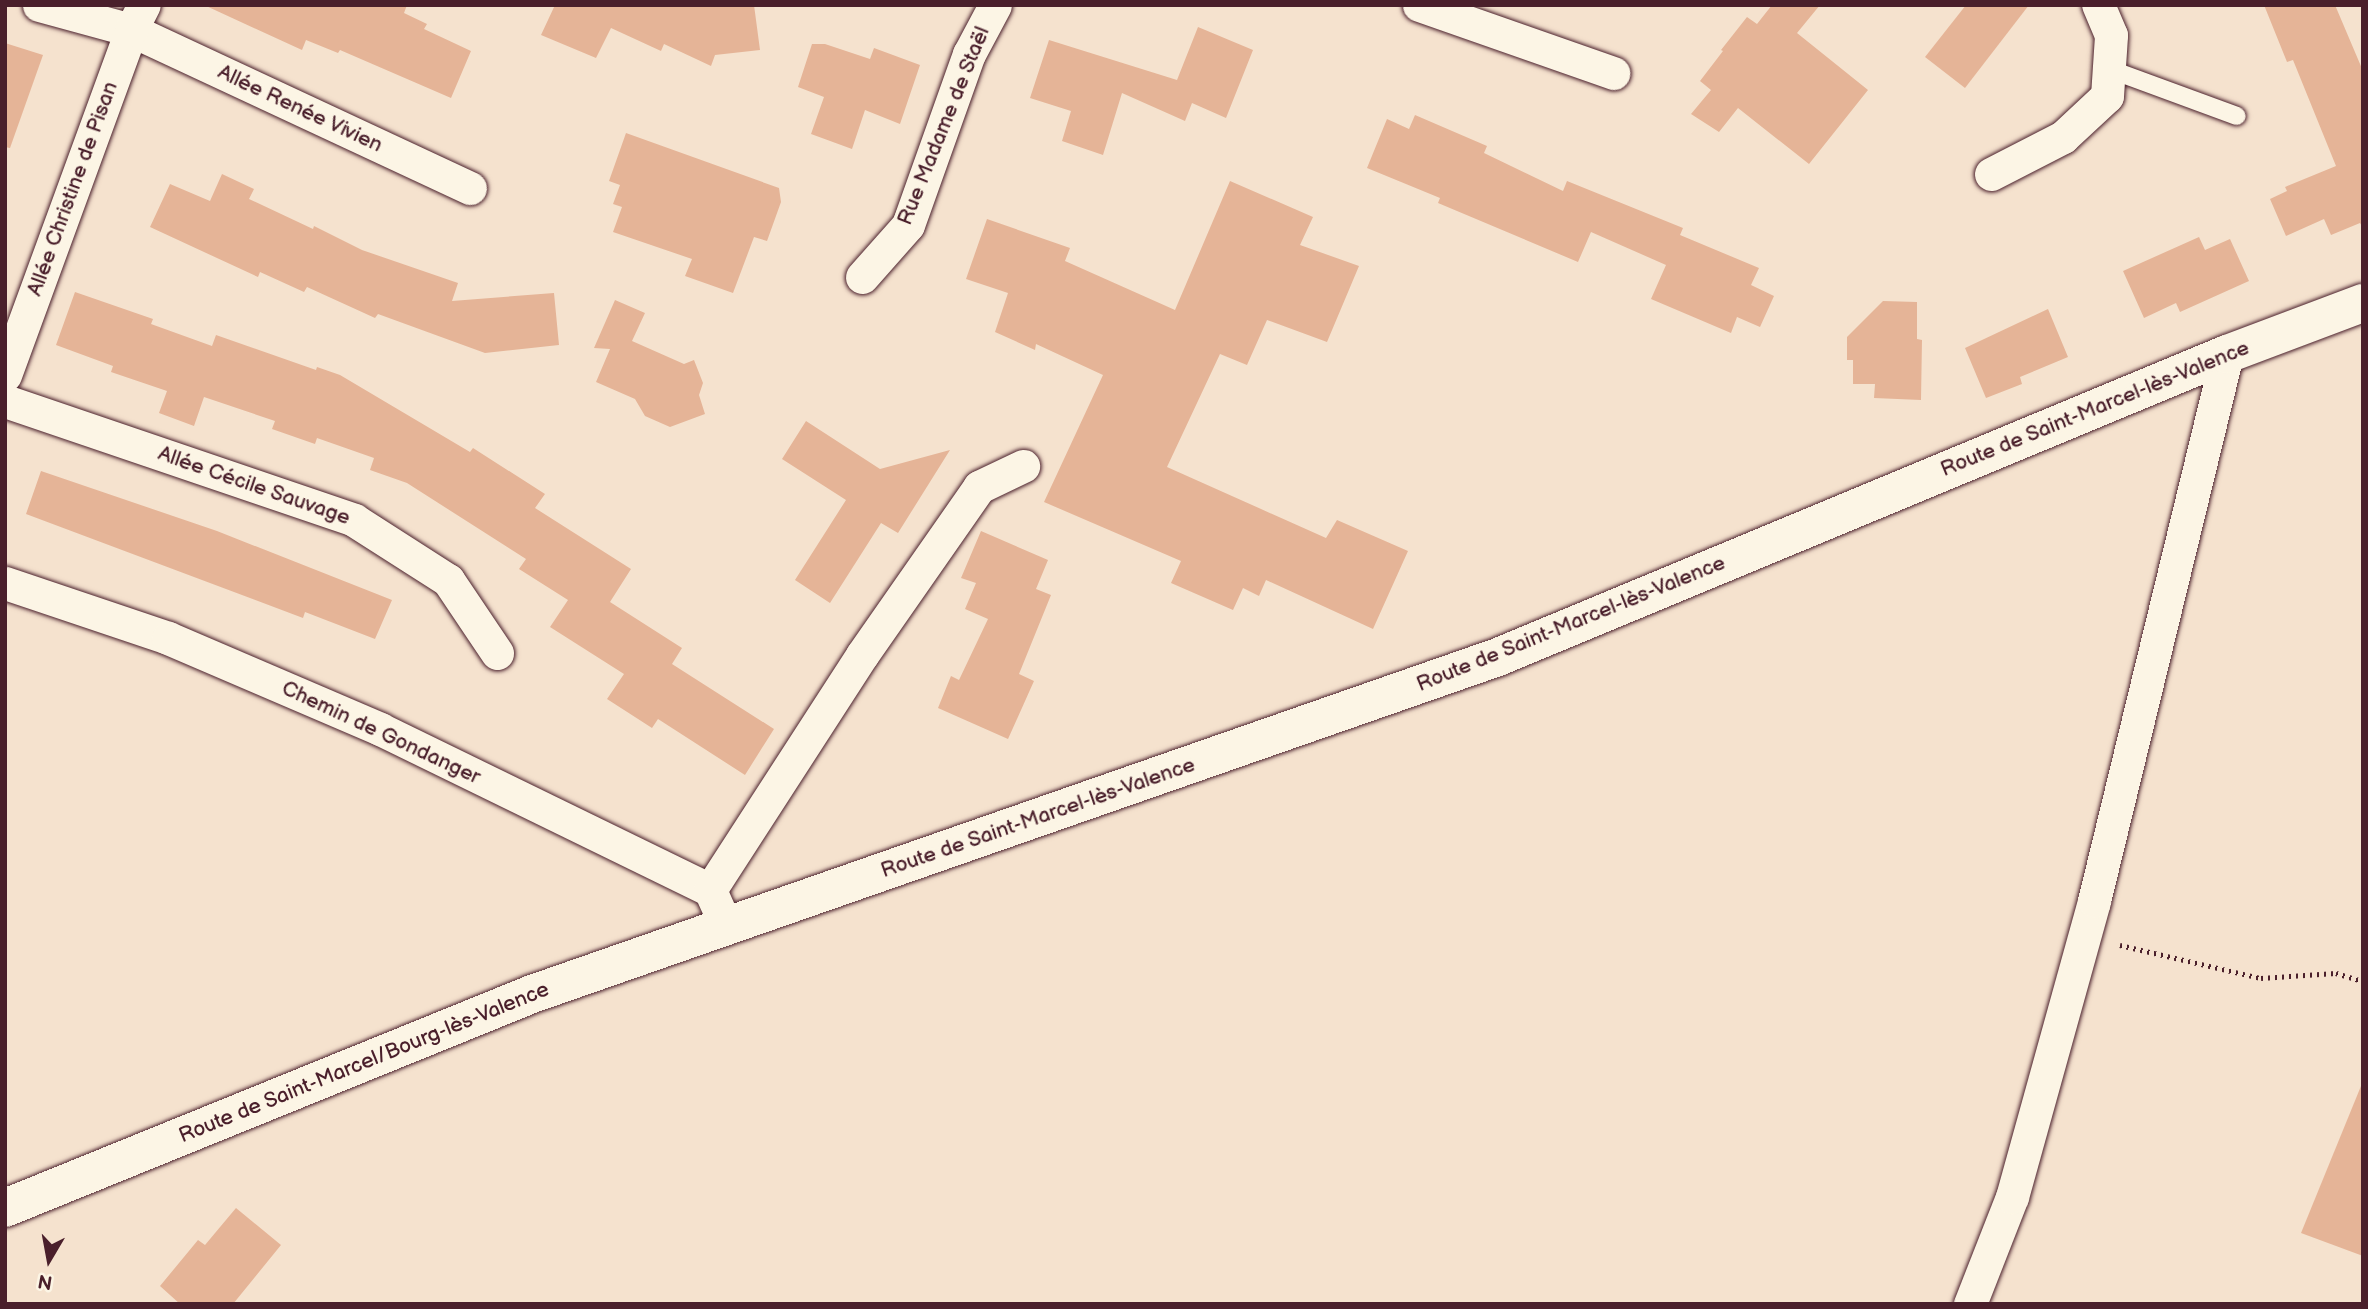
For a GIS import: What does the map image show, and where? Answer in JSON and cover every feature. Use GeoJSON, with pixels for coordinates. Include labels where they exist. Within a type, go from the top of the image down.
{"type":"FeatureCollection","features":[{"type":"Feature","properties":{"kind":"main road","name":"Route de Saint-Marcel-lès-Valence"},"geometry":{"type":"LineString","coordinates":[[726,926],[1498,657],[2227,354],[2363,303]]}},
{"type":"Feature","properties":{"kind":"main road","name":"Route de Saint-Marcel/Bourg-lès-Valence"},"geometry":{"type":"LineString","coordinates":[[5,1208],[532,994],[726,926]]}},
{"type":"Feature","properties":{"kind":"street","name":"Allée Renée Vivien"},"geometry":{"type":"LineString","coordinates":[[39,5],[137,18],[470,188]]}},
{"type":"Feature","properties":{"kind":"street","name":"Rue Madame de Staël"},"geometry":{"type":"LineString","coordinates":[[862,277],[908,225],[969,54],[995,5]]}},
{"type":"Feature","properties":{"kind":"street"},"geometry":{"type":"LineString","coordinates":[[1419,5],[1614,73]]}},
{"type":"Feature","properties":{"kind":"street"},"geometry":{"type":"LineString","coordinates":[[1992,174],[2063,137],[2106,96],[2111,35],[2098,5]]}},
{"type":"Feature","properties":{"kind":"street","name":"Allée Christine de Pisan"},"geometry":{"type":"LineString","coordinates":[[5,375],[137,18]]}},
{"type":"Feature","properties":{"kind":"street"},"geometry":{"type":"LineString","coordinates":[[1970,1304],[2012,1197],[2084,937],[2227,354]]}},
{"type":"Feature","properties":{"kind":"street","name":"Allée Cécile Sauvage"},"geometry":{"type":"LineString","coordinates":[[5,401],[354,520],[448,580],[497,653]]}},
{"type":"Feature","properties":{"kind":"street"},"geometry":{"type":"LineString","coordinates":[[726,926],[710,890],[862,655],[979,487],[1023,466]]}},
{"type":"Feature","properties":{"kind":"street","name":"Chemin de Gondanger"},"geometry":{"type":"LineString","coordinates":[[5,583],[168,638],[380,729],[710,890]]}},
{"type":"Feature","properties":{"kind":"lane"},"geometry":{"type":"LineString","coordinates":[[2109,69],[2237,116]]}},
{"type":"Feature","properties":{"kind":"path"},"geometry":{"type":"LineString","coordinates":[[2084,937],[2261,978],[2336,974],[2363,981]]}},
{"type":"Feature","properties":{"kind":"building"},"geometry":{"type":"Polygon","coordinates":[[[204,5],[407,5],[404,13],[427,24],[424,29],[471,51],[451,98],[340,50],[338,53],[306,40],[302,50],[204,5]]]}},
{"type":"Feature","properties":{"kind":"building"},"geometry":{"type":"Polygon","coordinates":[[[555,5],[754,5],[760,50],[715,55],[711,66],[664,44],[661,51],[611,28],[596,58],[541,35],[555,5]]]}},
{"type":"Feature","properties":{"kind":"building"},"geometry":{"type":"Polygon","coordinates":[[[1772,5],[1820,5],[1797,33],[1868,90],[1809,164],[1738,108],[1719,132],[1691,114],[1711,90],[1700,81],[1723,51],[1721,50],[1747,17],[1757,24],[1772,5]]]}},
{"type":"Feature","properties":{"kind":"building"},"geometry":{"type":"Polygon","coordinates":[[[1966,5],[2029,5],[1965,88],[1925,57],[1966,5]]]}},
{"type":"Feature","properties":{"kind":"building"},"geometry":{"type":"Polygon","coordinates":[[[2264,5],[2335,5],[2363,71],[2363,228],[2360,223],[2331,235],[2324,219],[2286,236],[2270,199],[2287,191],[2285,187],[2336,166],[2293,60],[2287,62],[2264,5]]]}},
{"type":"Feature","properties":{"kind":"building"},"geometry":{"type":"Polygon","coordinates":[[[1198,27],[1253,50],[1226,118],[1192,103],[1185,121],[1122,93],[1103,155],[1062,141],[1071,111],[1030,98],[1049,40],[1177,80],[1198,27]]]}},
{"type":"Feature","properties":{"kind":"building"},"geometry":{"type":"Polygon","coordinates":[[[5,43],[43,55],[10,148],[5,147],[5,43]]]}},
{"type":"Feature","properties":{"kind":"building"},"geometry":{"type":"Polygon","coordinates":[[[812,44],[825,44],[870,59],[874,48],[920,65],[900,124],[865,110],[852,149],[811,134],[824,97],[798,87],[812,44]]]}},
{"type":"Feature","properties":{"kind":"building"},"geometry":{"type":"Polygon","coordinates":[[[1415,115],[1487,146],[1484,153],[1563,191],[1567,181],[1683,228],[1680,235],[1759,268],[1751,285],[1774,296],[1760,327],[1737,317],[1731,333],[1651,299],[1666,265],[1591,232],[1578,262],[1438,203],[1440,198],[1367,168],[1387,119],[1409,129],[1415,115]]]}},
{"type":"Feature","properties":{"kind":"building"},"geometry":{"type":"Polygon","coordinates":[[[626,133],[779,188],[781,202],[767,241],[754,237],[733,293],[685,276],[692,259],[613,232],[622,207],[613,204],[620,185],[609,181],[626,133]]]}},
{"type":"Feature","properties":{"kind":"building"},"geometry":{"type":"Polygon","coordinates":[[[222,174],[254,189],[249,199],[313,229],[314,226],[362,250],[458,283],[452,301],[554,293],[559,345],[485,353],[378,314],[375,318],[307,287],[304,292],[260,272],[258,277],[150,227],[170,184],[210,201],[222,174]]]}},
{"type":"Feature","properties":{"kind":"building"},"geometry":{"type":"Polygon","coordinates":[[[1230,181],[1313,217],[1300,245],[1359,266],[1327,342],[1267,320],[1247,365],[1220,354],[1167,467],[1326,538],[1337,520],[1408,551],[1373,629],[1266,580],[1259,596],[1243,588],[1233,610],[1171,583],[1181,561],[1044,502],[1103,375],[1036,344],[1035,350],[995,332],[1008,293],[966,279],[987,219],[1070,248],[1065,261],[1175,310],[1230,181]]]}},
{"type":"Feature","properties":{"kind":"building"},"geometry":{"type":"Polygon","coordinates":[[[2199,237],[2205,250],[2230,239],[2249,281],[2180,312],[2176,303],[2144,318],[2123,271],[2199,237]]]}},
{"type":"Feature","properties":{"kind":"building"},"geometry":{"type":"Polygon","coordinates":[[[75,292],[153,319],[151,324],[212,346],[216,335],[316,370],[317,367],[340,375],[470,452],[473,448],[545,494],[535,508],[631,569],[610,602],[682,648],[672,664],[774,729],[745,775],[658,719],[652,728],[607,699],[624,674],[550,627],[568,600],[519,569],[526,559],[407,483],[370,470],[374,458],[317,438],[315,444],[272,429],[275,421],[204,397],[194,426],[159,413],[167,391],[111,372],[113,366],[56,345],[75,292]]]}},
{"type":"Feature","properties":{"kind":"building"},"geometry":{"type":"Polygon","coordinates":[[[615,300],[645,313],[632,341],[684,364],[694,360],[703,383],[699,395],[705,414],[670,427],[645,416],[635,399],[596,382],[610,349],[594,348],[615,300]]]}},
{"type":"Feature","properties":{"kind":"building"},"geometry":{"type":"Polygon","coordinates":[[[1883,301],[1917,302],[1917,339],[1922,340],[1921,400],[1874,398],[1875,384],[1853,384],[1853,360],[1847,360],[1847,337],[1883,301]]]}},
{"type":"Feature","properties":{"kind":"building"},"geometry":{"type":"Polygon","coordinates":[[[2048,309],[2068,357],[2020,377],[2022,384],[1986,398],[1965,348],[2048,309]]]}},
{"type":"Feature","properties":{"kind":"building"},"geometry":{"type":"Polygon","coordinates":[[[806,421],[880,469],[950,450],[898,533],[881,523],[830,603],[795,580],[846,500],[782,459],[806,421]]]}},
{"type":"Feature","properties":{"kind":"building"},"geometry":{"type":"Polygon","coordinates":[[[41,471],[217,531],[392,600],[375,639],[305,612],[303,618],[26,514],[41,471]]]}},
{"type":"Feature","properties":{"kind":"building"},"geometry":{"type":"Polygon","coordinates":[[[981,531],[1048,560],[1036,589],[1051,595],[1019,674],[1034,681],[1008,739],[938,708],[951,676],[959,680],[988,619],[965,609],[976,583],[961,578],[981,531]]]}},
{"type":"Feature","properties":{"kind":"building"},"geometry":{"type":"Polygon","coordinates":[[[2361,1086],[2363,1087],[2363,1256],[2301,1233],[2361,1086]]]}},
{"type":"Feature","properties":{"kind":"building"},"geometry":{"type":"Polygon","coordinates":[[[236,1208],[281,1245],[233,1304],[180,1304],[160,1286],[198,1240],[205,1245],[236,1208]]]}}]}
